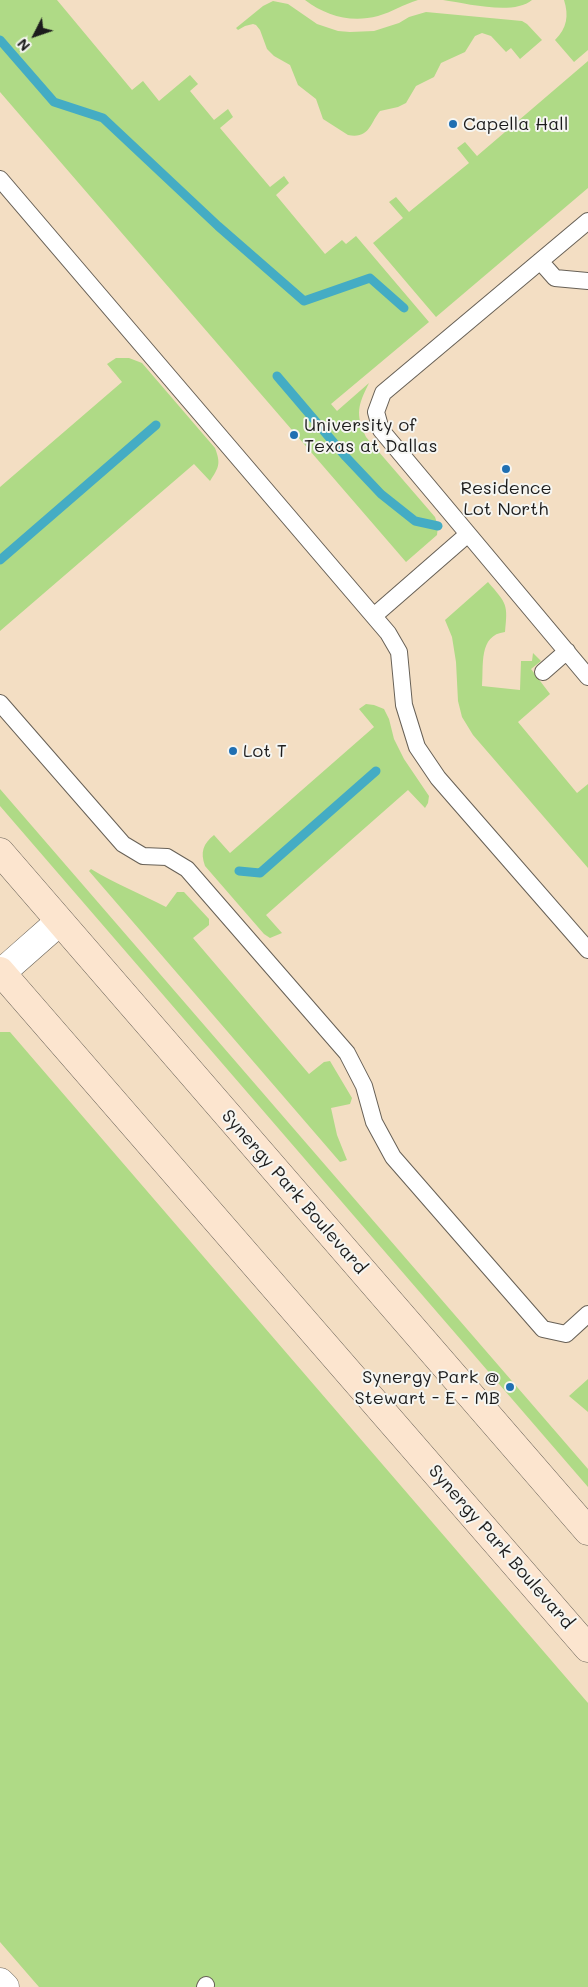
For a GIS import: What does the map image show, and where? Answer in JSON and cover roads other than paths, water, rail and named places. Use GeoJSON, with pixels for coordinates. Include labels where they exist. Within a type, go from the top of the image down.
{"type":"FeatureCollection","features":[{"type":"Feature","properties":{"kind":"street","name":"Synergy Park Boulevard"},"geometry":{"type":"LineString","coordinates":[[0,852],[588,1531]]}},
{"type":"Feature","properties":{"kind":"street"},"geometry":{"type":"LineString","coordinates":[[0,972],[59,922]]}},
{"type":"Feature","properties":{"kind":"street","name":"Synergy Park Boulevard"},"geometry":{"type":"LineString","coordinates":[[0,972],[588,1648]]}},
{"type":"Feature","properties":{"kind":"street"},"geometry":{"type":"LineString","coordinates":[[0,1982],[4,1987]]}},
{"type":"Feature","properties":{"kind":"lane"},"geometry":{"type":"LineString","coordinates":[[0,179],[388,633],[399,652],[404,705],[417,747],[453,796],[588,950]]}},
{"type":"Feature","properties":{"kind":"lane"},"geometry":{"type":"LineString","coordinates":[[588,221],[382,393],[376,412],[382,430],[588,677]]}},
{"type":"Feature","properties":{"kind":"lane"},"geometry":{"type":"LineString","coordinates":[[540,261],[555,278],[588,281]]}},
{"type":"Feature","properties":{"kind":"lane"},"geometry":{"type":"LineString","coordinates":[[375,616],[468,534]]}},
{"type":"Feature","properties":{"kind":"lane"},"geometry":{"type":"LineString","coordinates":[[543,672],[567,651]]}},
{"type":"Feature","properties":{"kind":"lane"},"geometry":{"type":"LineString","coordinates":[[0,702],[123,844],[143,856],[166,857],[188,868],[324,1024],[347,1053],[364,1086],[374,1122],[394,1157],[543,1329],[566,1334],[588,1314]]}},
{"type":"Feature","properties":{"kind":"waterway"},"geometry":{"type":"LineString","coordinates":[[0,40],[54,102],[103,118],[218,226],[304,301],[370,278],[404,308]]}},
{"type":"Feature","properties":{"kind":"waterway"},"geometry":{"type":"LineString","coordinates":[[277,376],[346,457],[381,494],[415,521],[438,526]]}},
{"type":"Feature","properties":{"kind":"waterway"},"geometry":{"type":"LineString","coordinates":[[0,560],[156,425]]}},
{"type":"Feature","properties":{"kind":"waterway"},"geometry":{"type":"LineString","coordinates":[[239,871],[260,873],[376,771]]}},
{"type":"Feature","properties":{"kind":"place","name":"Capella Hall"},"geometry":{"type":"Point","coordinates":[453,124]}},
{"type":"Feature","properties":{"kind":"place","name":"University of Texas at Dallas"},"geometry":{"type":"Point","coordinates":[294,435]}},
{"type":"Feature","properties":{"kind":"place","name":"Residence Lot North"},"geometry":{"type":"Point","coordinates":[506,469]}},
{"type":"Feature","properties":{"kind":"place","name":"Lot T"},"geometry":{"type":"Point","coordinates":[233,751]}},
{"type":"Feature","properties":{"kind":"place","name":"Synergy Park @ Stewart - E - MB"},"geometry":{"type":"Point","coordinates":[510,1387]}}]}
